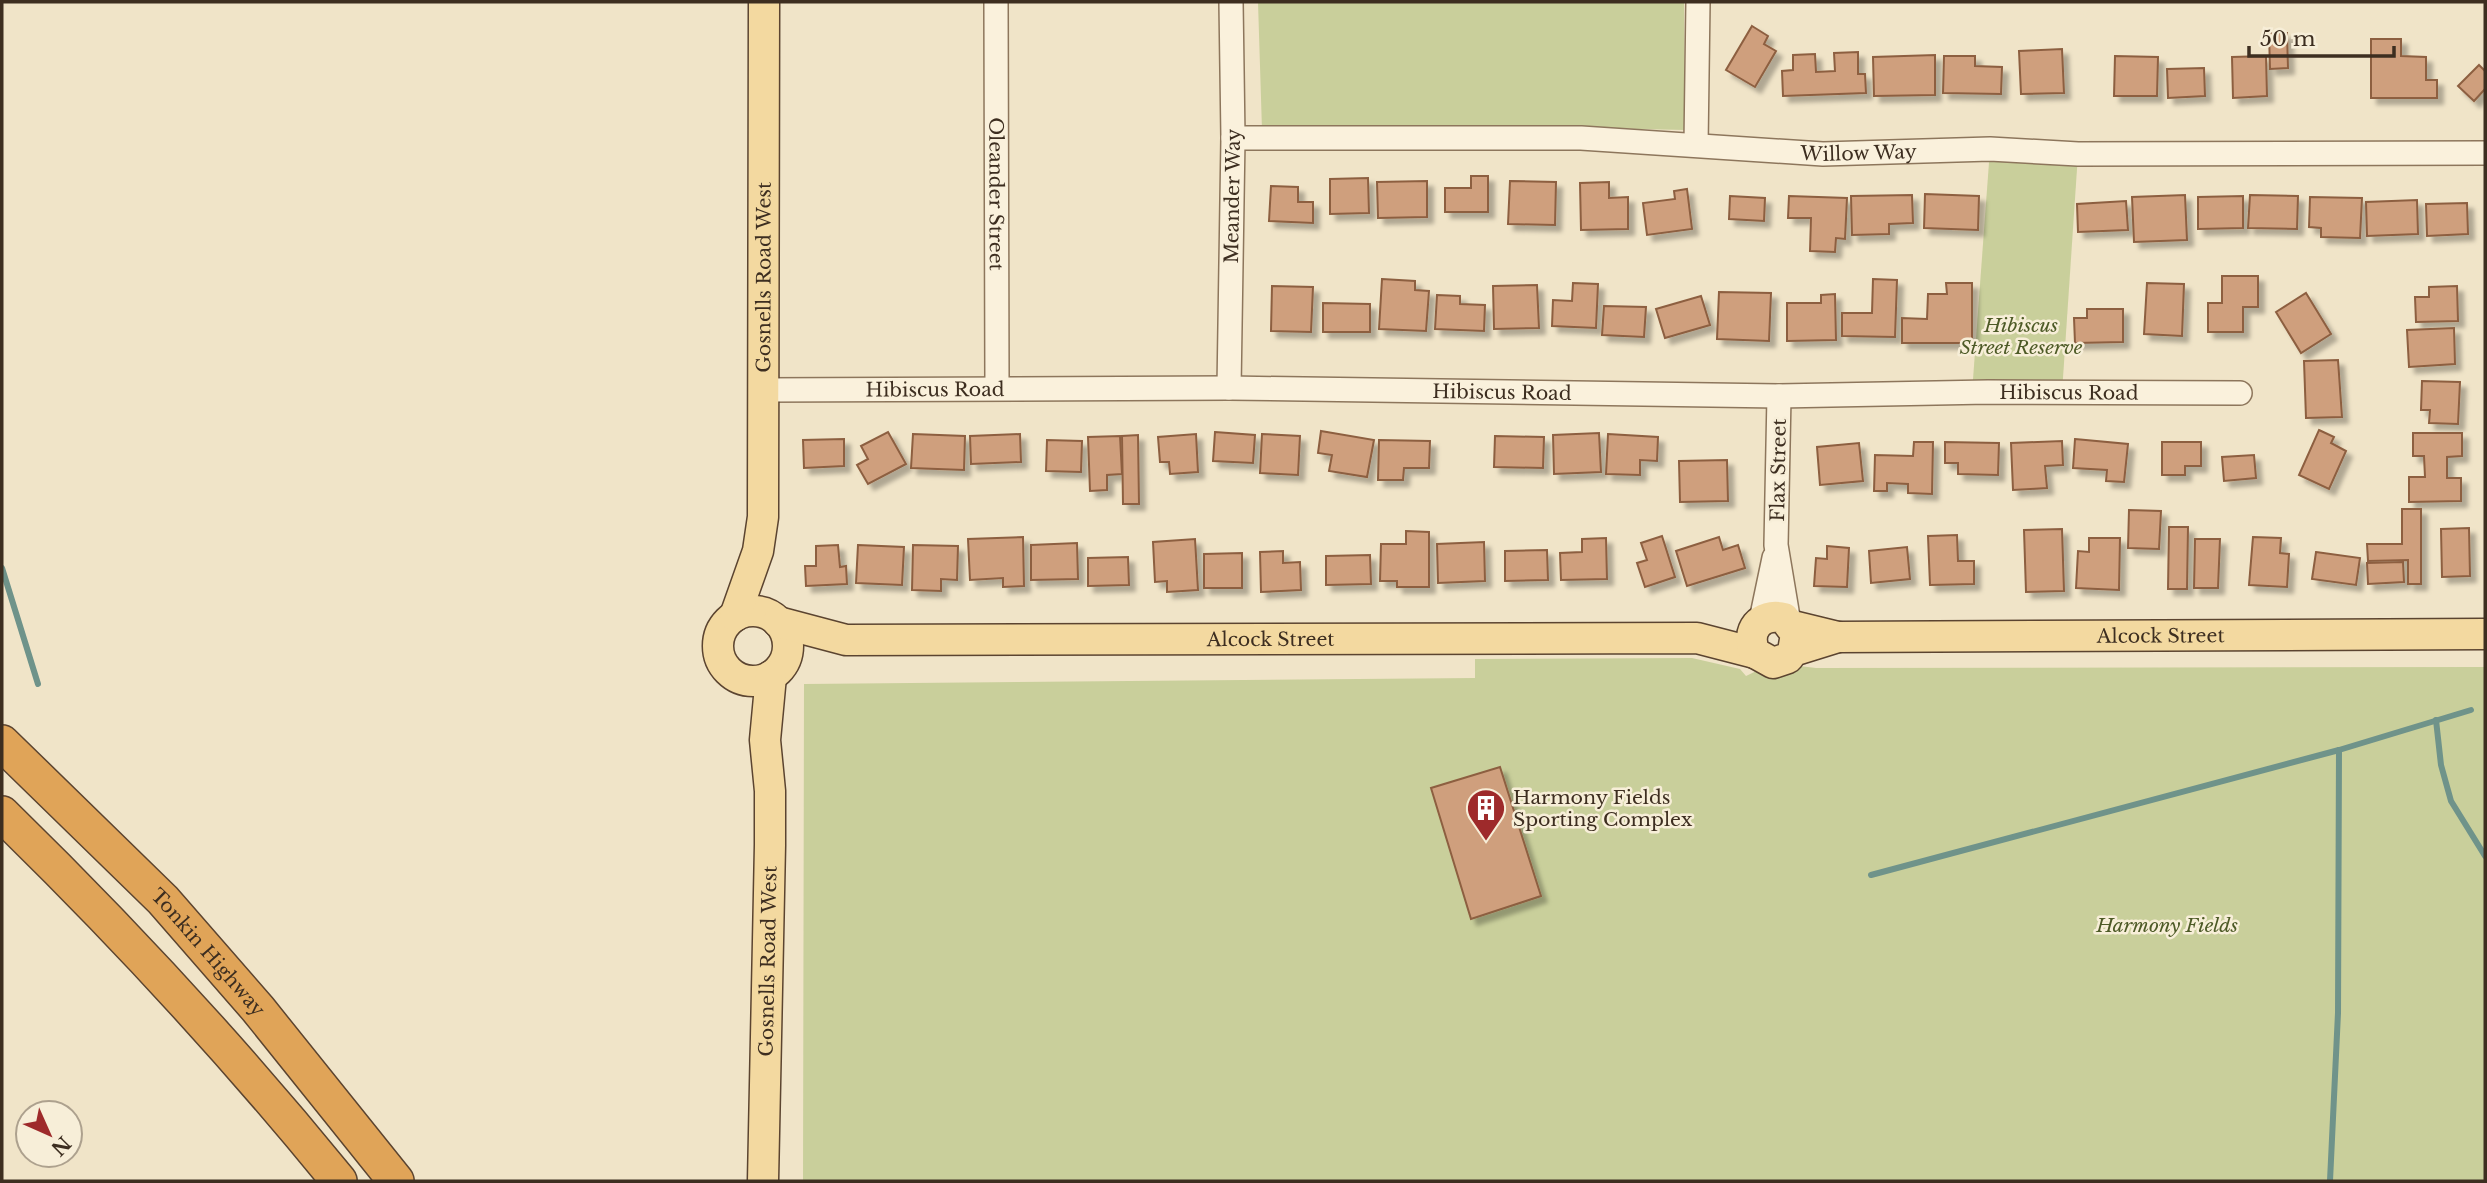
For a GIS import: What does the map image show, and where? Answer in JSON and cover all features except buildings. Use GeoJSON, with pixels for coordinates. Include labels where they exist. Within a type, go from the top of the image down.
{"type":"FeatureCollection","features":[{"type":"Feature","properties":{"kind":"highway","name":"Tonkin Highway"},"geometry":{"type":"LineString","coordinates":[[2,743],[163,900],[258,1009],[394,1178]]}},
{"type":"Feature","properties":{"kind":"highway"},"geometry":{"type":"LineString","coordinates":[[2,814],[79,889],[241,1064],[340,1181]]}},
{"type":"Feature","properties":{"kind":"main road","name":"Gosnells Road West"},"geometry":{"type":"LineString","coordinates":[[764,2],[763,517],[758,551],[735,616],[720,634],[718,645],[720,657],[734,675],[765,740]]}},
{"type":"Feature","properties":{"kind":"main road","name":"Gosnells Road West"},"geometry":{"type":"LineString","coordinates":[[758,551],[763,588],[787,639],[785,659],[776,671],[765,740],[770,792],[770,845],[763,1181]]}},
{"type":"Feature","properties":{"kind":"main road"},"geometry":{"type":"LineString","coordinates":[[735,616],[754,611],[776,620]]}},
{"type":"Feature","properties":{"kind":"main road","name":"Alcock Street"},"geometry":{"type":"LineString","coordinates":[[776,620],[846,640],[1697,638],[1774,633],[1838,636],[2485,634]]}},
{"type":"Feature","properties":{"kind":"main road","name":"Alcock Street"},"geometry":{"type":"LineString","coordinates":[[776,671],[846,640]]}},
{"type":"Feature","properties":{"kind":"main road"},"geometry":{"type":"LineString","coordinates":[[734,675],[753,681],[776,671]]}},
{"type":"Feature","properties":{"kind":"street","name":"Oleander Street"},"geometry":{"type":"LineString","coordinates":[[996,2],[997,388]]}},
{"type":"Feature","properties":{"kind":"street","name":"Meander Way"},"geometry":{"type":"LineString","coordinates":[[1229,388],[1233,138],[1231,2]]}},
{"type":"Feature","properties":{"kind":"street"},"geometry":{"type":"LineString","coordinates":[[1696,145],[1698,2]]}},
{"type":"Feature","properties":{"kind":"street","name":"Willow Way"},"geometry":{"type":"LineString","coordinates":[[1233,138],[1581,138],[1823,154],[1990,149],[2078,154],[2485,153]]}},
{"type":"Feature","properties":{"kind":"street","name":"Hibiscus Road"},"geometry":{"type":"LineString","coordinates":[[765,390],[1229,388],[1779,396],[1988,392],[2240,393]]}},
{"type":"Feature","properties":{"kind":"street","name":"Flax Street"},"geometry":{"type":"LineString","coordinates":[[1774,633],[1779,396]]}},
{"type":"Feature","properties":{"kind":"green space"},"geometry":{"type":"Polygon","coordinates":[[[1258,2],[1684,2],[1685,130],[1503,126],[1262,130],[1258,2]]]}},
{"type":"Feature","properties":{"kind":"green space","name":"Hibiscus Street Reserve"},"geometry":{"type":"Polygon","coordinates":[[[1990,149],[2078,154],[2062,393],[1972,393],[1990,149]]]}},
{"type":"Feature","properties":{"kind":"green space","name":"Harmony Fields"},"geometry":{"type":"Polygon","coordinates":[[[1692,658],[1740,669],[1746,676],[1773,663],[1816,668],[2485,667],[2485,1181],[803,1181],[804,684],[1475,678],[1475,659],[1692,658]]]}},
{"type":"Feature","properties":{"kind":"waterway"},"geometry":{"type":"LineString","coordinates":[[2,568],[38,684]]}},
{"type":"Feature","properties":{"kind":"waterway"},"geometry":{"type":"LineString","coordinates":[[1871,875],[2339,750],[2471,710]]}},
{"type":"Feature","properties":{"kind":"waterway"},"geometry":{"type":"LineString","coordinates":[[2436,720],[2441,765],[2451,801],[2485,856]]}},
{"type":"Feature","properties":{"kind":"waterway"},"geometry":{"type":"LineString","coordinates":[[2330,1181],[2338,1013],[2339,750]]}},
{"type":"Feature","properties":{"kind":"place","name":"Harmony Fields Sporting Complex"},"geometry":{"type":"Point","coordinates":[1486,842]}}]}
